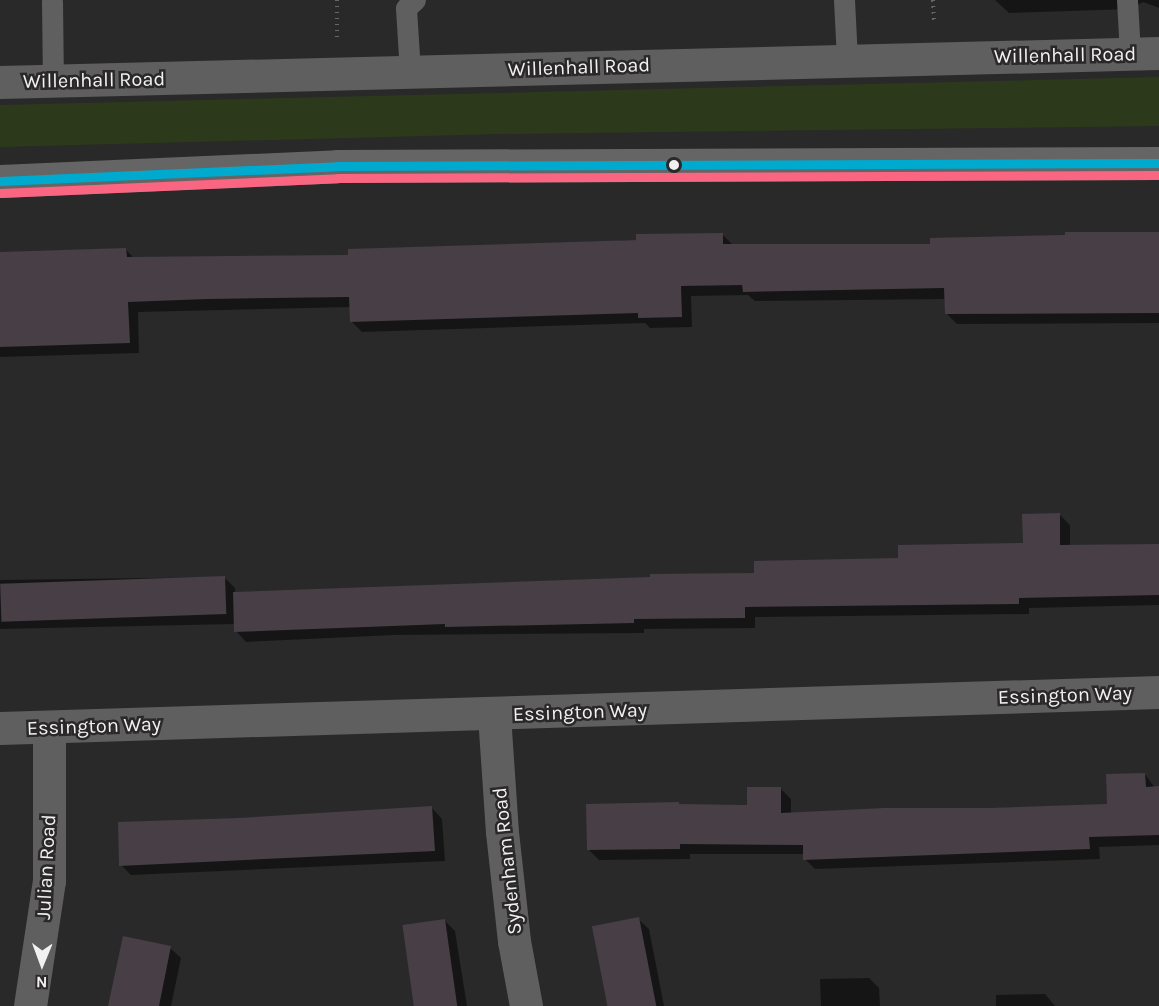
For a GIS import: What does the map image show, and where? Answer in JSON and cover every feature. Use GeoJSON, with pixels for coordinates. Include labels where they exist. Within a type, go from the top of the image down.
{"type":"FeatureCollection","features":[{"type":"Feature","properties":{"kind":"highway"},"geometry":{"type":"LineString","coordinates":[[0,181],[338,166],[1159,163]]}},
{"type":"Feature","properties":{"kind":"street","name":"Willenhall Road"},"geometry":{"type":"LineString","coordinates":[[0,82],[1144,53]]}},
{"type":"Feature","properties":{"kind":"street","name":"Essington Way"},"geometry":{"type":"LineString","coordinates":[[0,728],[494,715],[1159,692]]}},
{"type":"Feature","properties":{"kind":"street","name":"Sydenham Road"},"geometry":{"type":"LineString","coordinates":[[494,715],[502,832],[514,940],[526,1006]]}},
{"type":"Feature","properties":{"kind":"street","name":"Julian Road"},"geometry":{"type":"LineString","coordinates":[[30,1006],[49,881],[49,727]]}},
{"type":"Feature","properties":{"kind":"lane"},"geometry":{"type":"LineString","coordinates":[[410,72],[406,8],[415,0]]}},
{"type":"Feature","properties":{"kind":"lane"},"geometry":{"type":"LineString","coordinates":[[844,0],[847,60]]}},
{"type":"Feature","properties":{"kind":"lane"},"geometry":{"type":"LineString","coordinates":[[1127,0],[1144,53]]}},
{"type":"Feature","properties":{"kind":"lane"},"geometry":{"type":"LineString","coordinates":[[52,2],[53,81]]}},
{"type":"Feature","properties":{"kind":"green space"},"geometry":{"type":"Polygon","coordinates":[[[1159,77],[1159,126],[499,134],[0,147],[0,105],[1159,77]]]}},
{"type":"Feature","properties":{"kind":"building"},"geometry":{"type":"Polygon","coordinates":[[[1065,232],[1159,232],[1159,313],[945,314],[944,288],[743,292],[742,285],[681,286],[682,317],[638,318],[638,313],[350,322],[349,297],[207,299],[128,302],[130,343],[0,347],[0,252],[126,248],[127,257],[348,255],[348,249],[636,240],[636,234],[723,233],[723,244],[930,244],[930,238],[1065,235],[1065,232]]]}},
{"type":"Feature","properties":{"kind":"building"},"geometry":{"type":"Polygon","coordinates":[[[1060,513],[1060,545],[1159,544],[1159,595],[1019,598],[1019,604],[745,607],[745,618],[634,619],[634,623],[445,627],[445,624],[234,632],[233,592],[650,577],[650,574],[754,573],[754,561],[898,558],[898,545],[1023,543],[1022,514],[1060,513]]]}},
{"type":"Feature","properties":{"kind":"building"},"geometry":{"type":"Polygon","coordinates":[[[225,576],[226,614],[1,622],[0,584],[225,576]]]}},
{"type":"Feature","properties":{"kind":"building"},"geometry":{"type":"Polygon","coordinates":[[[1145,773],[1146,787],[1159,786],[1159,835],[1089,837],[1090,849],[803,860],[803,845],[680,844],[680,849],[587,850],[586,804],[679,802],[679,804],[747,805],[747,787],[781,787],[781,813],[884,808],[990,808],[1107,804],[1106,774],[1145,773]]]}},
{"type":"Feature","properties":{"kind":"building"},"geometry":{"type":"Polygon","coordinates":[[[432,806],[435,851],[119,866],[118,822],[238,818],[432,806]]]}},
{"type":"Feature","properties":{"kind":"building"},"geometry":{"type":"Polygon","coordinates":[[[639,917],[656,1006],[607,1006],[592,926],[639,917]]]}},
{"type":"Feature","properties":{"kind":"building"},"geometry":{"type":"Polygon","coordinates":[[[445,919],[457,1006],[414,1006],[402,925],[445,919]]]}},
{"type":"Feature","properties":{"kind":"building"},"geometry":{"type":"Polygon","coordinates":[[[123,936],[171,946],[159,1006],[108,1006],[123,936]]]}},
{"type":"Feature","properties":{"kind":"transit line"},"geometry":{"type":"LineString","coordinates":[[0,181],[338,166],[1159,163]]}},
{"type":"Feature","properties":{"kind":"transit line"},"geometry":{"type":"LineString","coordinates":[[1,193],[338,178],[1159,175]]}}]}
